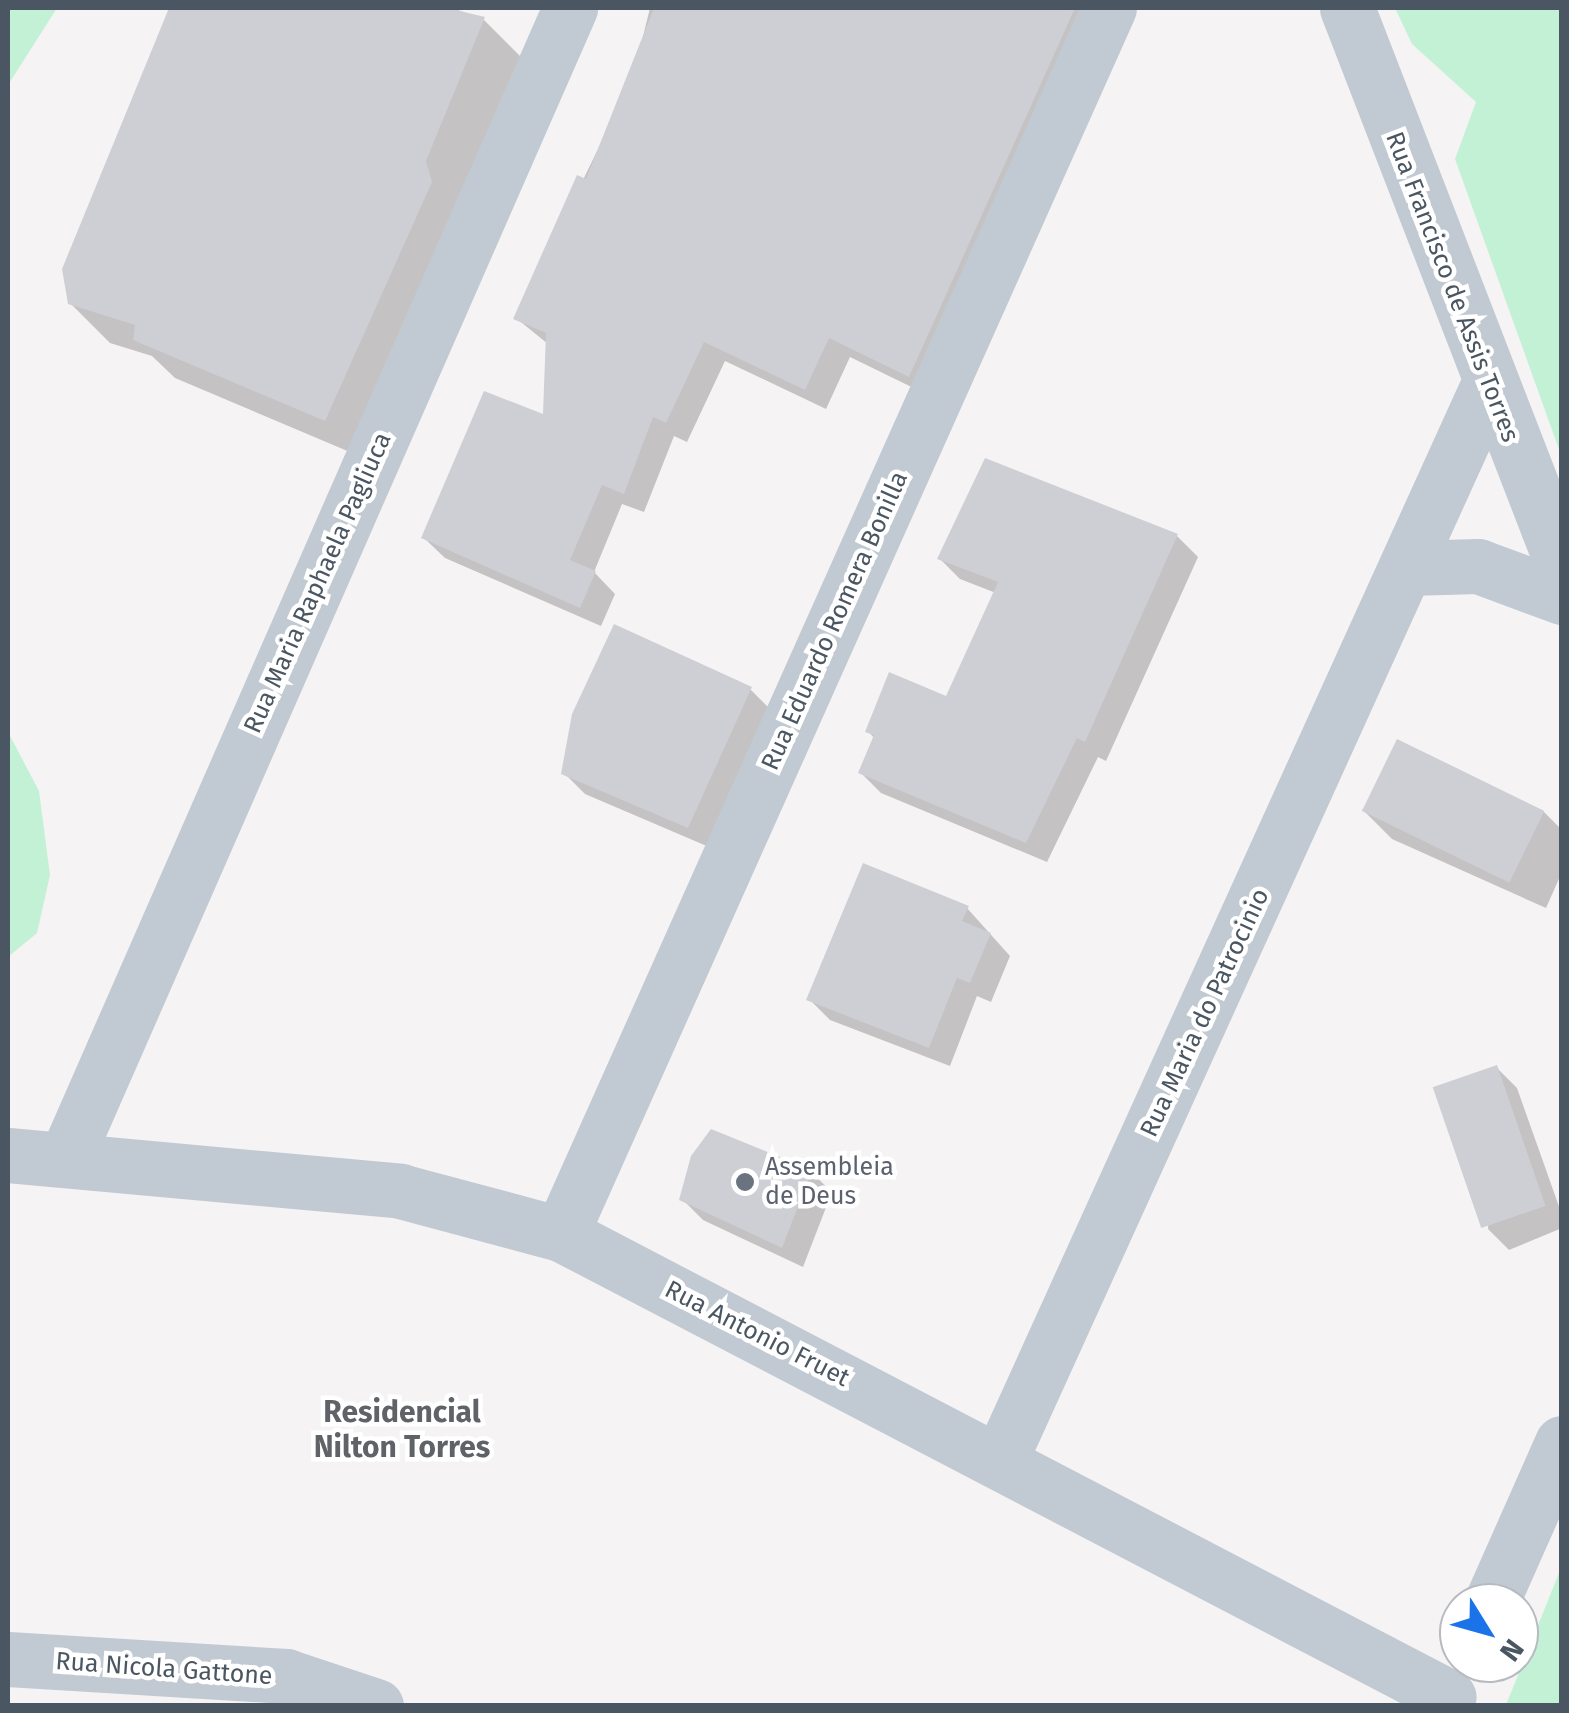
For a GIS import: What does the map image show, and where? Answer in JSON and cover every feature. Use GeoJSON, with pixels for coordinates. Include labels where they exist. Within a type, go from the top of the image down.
{"type":"FeatureCollection","features":[{"type":"Feature","properties":{"kind":"street","name":"Rua Maria Raphaela Pagliuca"},"geometry":{"type":"LineString","coordinates":[[66,1158],[570,8]]}},
{"type":"Feature","properties":{"kind":"street","name":"Rua Eduardo Romera Bonilla"},"geometry":{"type":"LineString","coordinates":[[561,1234],[1109,8]]}},
{"type":"Feature","properties":{"kind":"street","name":"Rua Francisco de Assis Torres"},"geometry":{"type":"LineString","coordinates":[[1348,8],[1562,564]]}},
{"type":"Feature","properties":{"kind":"street","name":"Rua Maria do Patrocinio"},"geometry":{"type":"LineString","coordinates":[[1001,1458],[1409,568],[1489,382]]}},
{"type":"Feature","properties":{"kind":"street"},"geometry":{"type":"LineString","coordinates":[[1409,568],[1478,566],[1562,597]]}},
{"type":"Feature","properties":{"kind":"street","name":"Rua Antonio Fruet"},"geometry":{"type":"LineString","coordinates":[[8,1155],[400,1192],[561,1234],[1453,1689]]}},
{"type":"Feature","properties":{"kind":"street"},"geometry":{"type":"LineString","coordinates":[[1499,1583],[1562,1444]]}},
{"type":"Feature","properties":{"kind":"street","name":"Rua Nicola Gattone"},"geometry":{"type":"LineString","coordinates":[[8,1659],[286,1676],[376,1706]]}},
{"type":"Feature","properties":{"kind":"green space"},"geometry":{"type":"Polygon","coordinates":[[[8,8],[57,8],[8,85],[8,8]]]}},
{"type":"Feature","properties":{"kind":"green space"},"geometry":{"type":"Polygon","coordinates":[[[1395,8],[1561,8],[1561,455],[1455,159],[1476,102],[1412,44],[1395,8]]]}},
{"type":"Feature","properties":{"kind":"green space"},"geometry":{"type":"Polygon","coordinates":[[[8,732],[39,791],[50,875],[37,933],[8,957],[8,732]]]}},
{"type":"Feature","properties":{"kind":"green space"},"geometry":{"type":"Polygon","coordinates":[[[1561,1568],[1561,1705],[1506,1705],[1515,1683],[1539,1683],[1539,1623],[1561,1568]]]}},
{"type":"Feature","properties":{"kind":"building"},"geometry":{"type":"Polygon","coordinates":[[[169,8],[447,8],[485,17],[426,161],[432,182],[325,421],[133,340],[135,325],[68,304],[62,269],[169,8]]]}},
{"type":"Feature","properties":{"kind":"building"},"geometry":{"type":"Polygon","coordinates":[[[654,8],[1075,8],[909,377],[829,338],[805,390],[704,342],[666,423],[653,417],[624,494],[602,485],[570,560],[596,571],[580,608],[421,538],[484,391],[543,414],[546,333],[513,319],[577,175],[586,179],[654,8]]]}},
{"type":"Feature","properties":{"kind":"building"},"geometry":{"type":"Polygon","coordinates":[[[985,458],[1178,534],[1085,742],[1077,738],[1026,843],[858,773],[874,735],[865,732],[889,672],[946,696],[998,582],[937,559],[985,458]]]}},
{"type":"Feature","properties":{"kind":"building"},"geometry":{"type":"Polygon","coordinates":[[[614,624],[752,687],[688,828],[561,774],[572,714],[614,624]]]}},
{"type":"Feature","properties":{"kind":"building"},"geometry":{"type":"Polygon","coordinates":[[[1397,739],[1544,811],[1509,883],[1362,811],[1397,739]]]}},
{"type":"Feature","properties":{"kind":"building"},"geometry":{"type":"Polygon","coordinates":[[[863,863],[969,906],[962,921],[991,933],[970,983],[957,978],[929,1048],[806,1000],[863,863]]]}},
{"type":"Feature","properties":{"kind":"building"},"geometry":{"type":"Polygon","coordinates":[[[1497,1065],[1546,1206],[1481,1228],[1433,1087],[1497,1065]]]}},
{"type":"Feature","properties":{"kind":"building","name":"Assembleia de Deus"},"geometry":{"type":"Polygon","coordinates":[[[711,1129],[812,1170],[782,1248],[679,1200],[691,1156],[711,1129]]]}},
{"type":"Feature","properties":{"kind":"place","name":"Assembleia de Deus"},"geometry":{"type":"Point","coordinates":[745,1182]}},
{"type":"Feature","properties":{"kind":"district","name":"Residencial Nilton Torres"},"geometry":{"type":"Point","coordinates":[402,1429]}}]}
